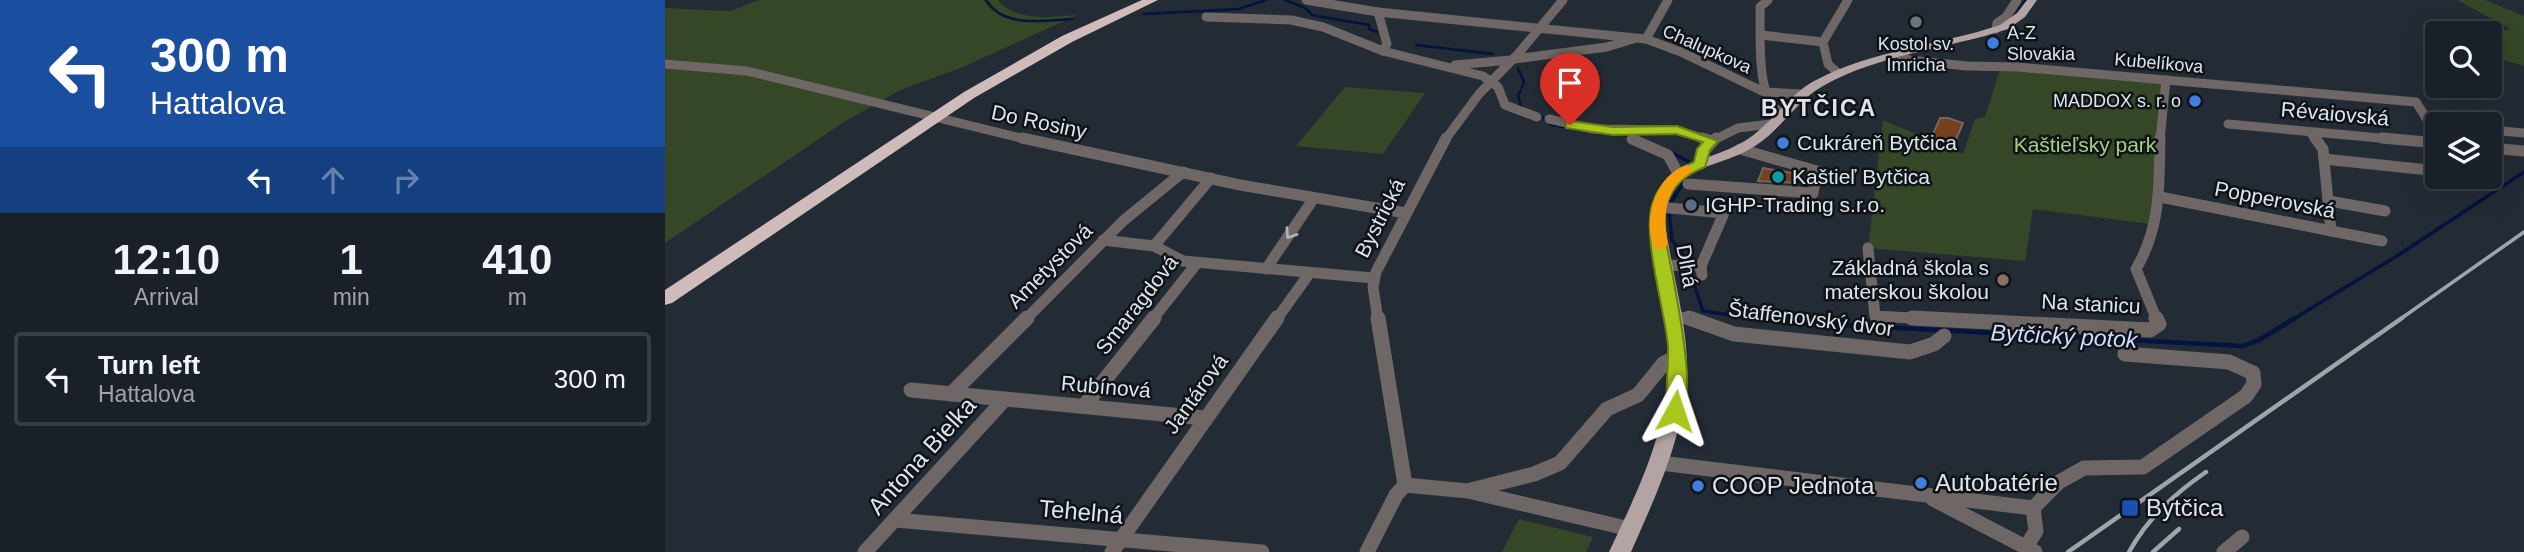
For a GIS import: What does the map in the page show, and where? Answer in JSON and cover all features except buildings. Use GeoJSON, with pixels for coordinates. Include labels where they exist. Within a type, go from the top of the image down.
{"type":"FeatureCollection","features":[{"type":"Feature","properties":{"kind":"highway"},"geometry":{"type":"LineString","coordinates":[[665,286],[957,94],[1057,37],[1139,0]]}},
{"type":"Feature","properties":{"kind":"highway"},"geometry":{"type":"LineString","coordinates":[[665,299],[969,95],[1055,45],[1152,0]]}},
{"type":"Feature","properties":{"kind":"main road"},"geometry":{"type":"LineString","coordinates":[[1666,207],[1667,187],[1683,180],[1700,164],[1752,142],[1802,94],[1838,73],[1996,30],[2017,19],[2032,0]]}},
{"type":"Feature","properties":{"kind":"main road","name":"Dlhá"},"geometry":{"type":"LineString","coordinates":[[1620,552],[1660,463],[1675,411],[1677,357],[1659,239],[1666,207]]}},
{"type":"Feature","properties":{"kind":"street","name":"Chalupkova"},"geometry":{"type":"LineString","coordinates":[[1306,0],[1378,12],[1641,39],[1681,51],[1764,92],[1802,94]]}},
{"type":"Feature","properties":{"kind":"street"},"geometry":{"type":"LineString","coordinates":[[1366,9],[1372,0]]}},
{"type":"Feature","properties":{"kind":"street"},"geometry":{"type":"LineString","coordinates":[[1539,28],[1563,0]]}},
{"type":"Feature","properties":{"kind":"street"},"geometry":{"type":"LineString","coordinates":[[1449,65],[1512,60],[1607,47],[1641,39],[1668,0]]}},
{"type":"Feature","properties":{"kind":"street"},"geometry":{"type":"LineString","coordinates":[[1768,0],[1760,7],[1764,92],[1772,108],[1781,112]]}},
{"type":"Feature","properties":{"kind":"street"},"geometry":{"type":"LineString","coordinates":[[1838,73],[1828,64],[1823,42],[1848,0]]}},
{"type":"Feature","properties":{"kind":"street"},"geometry":{"type":"LineString","coordinates":[[1996,30],[1997,23],[2006,17],[2017,0]]}},
{"type":"Feature","properties":{"kind":"street"},"geometry":{"type":"LineString","coordinates":[[1378,12],[1387,44],[1383,51]]}},
{"type":"Feature","properties":{"kind":"street"},"geometry":{"type":"LineString","coordinates":[[1206,17],[1266,18],[1309,23],[1383,51],[1449,65],[1491,80],[1498,87],[1505,105],[1537,117]]}},
{"type":"Feature","properties":{"kind":"street","name":"Bystrická"},"geometry":{"type":"LineString","coordinates":[[1405,485],[1373,278],[1434,157],[1466,109],[1539,28]]}},
{"type":"Feature","properties":{"kind":"street"},"geometry":{"type":"LineString","coordinates":[[1761,35],[1823,42]]}},
{"type":"Feature","properties":{"kind":"street","name":"Kubelíkova"},"geometry":{"type":"LineString","coordinates":[[1901,56],[1909,60],[1967,66],[2018,66],[2416,102],[2425,114]]}},
{"type":"Feature","properties":{"kind":"street","name":"Do Rosiny"},"geometry":{"type":"LineString","coordinates":[[665,64],[711,65],[747,71],[1041,144],[1314,198],[1406,213]]}},
{"type":"Feature","properties":{"kind":"street","name":"Na stanicu"},"geometry":{"type":"LineString","coordinates":[[1868,248],[1875,316],[2150,330],[2159,324],[2136,269],[2154,237],[2160,197],[2160,142],[2166,79]]}},
{"type":"Feature","properties":{"kind":"street"},"geometry":{"type":"LineString","coordinates":[[1549,119],[1593,129],[1677,130],[1711,141]]}},
{"type":"Feature","properties":{"kind":"street"},"geometry":{"type":"LineString","coordinates":[[1700,164],[1704,149],[1711,141],[1757,123],[1771,124]]}},
{"type":"Feature","properties":{"kind":"street","name":"Révaiovská"},"geometry":{"type":"LineString","coordinates":[[2228,124],[2425,142]]}},
{"type":"Feature","properties":{"kind":"street"},"geometry":{"type":"LineString","coordinates":[[2502,131],[2524,133]]}},
{"type":"Feature","properties":{"kind":"street"},"geometry":{"type":"LineString","coordinates":[[2310,132],[2323,149],[2331,231]]}},
{"type":"Feature","properties":{"kind":"street"},"geometry":{"type":"LineString","coordinates":[[1632,139],[1668,155],[1683,180],[1813,193],[1817,171],[1762,158],[1740,149]]}},
{"type":"Feature","properties":{"kind":"street"},"geometry":{"type":"LineString","coordinates":[[2502,149],[2524,151]]}},
{"type":"Feature","properties":{"kind":"street"},"geometry":{"type":"LineString","coordinates":[[2325,159],[2425,170]]}},
{"type":"Feature","properties":{"kind":"street","name":"Ametystová"},"geometry":{"type":"LineString","coordinates":[[951,394],[1103,240],[1183,172]]}},
{"type":"Feature","properties":{"kind":"street"},"geometry":{"type":"LineString","coordinates":[[1154,246],[1211,178]]}},
{"type":"Feature","properties":{"kind":"street","name":"Popperovská"},"geometry":{"type":"LineString","coordinates":[[2160,197],[2382,241]]}},
{"type":"Feature","properties":{"kind":"street"},"geometry":{"type":"LineString","coordinates":[[1266,269],[1314,198]]}},
{"type":"Feature","properties":{"kind":"street"},"geometry":{"type":"LineString","coordinates":[[2329,201],[2385,211]]}},
{"type":"Feature","properties":{"kind":"street"},"geometry":{"type":"LineString","coordinates":[[1664,265],[1695,268],[1724,213],[1666,207]]}},
{"type":"Feature","properties":{"kind":"street"},"geometry":{"type":"LineString","coordinates":[[1103,240],[1154,246],[1183,261],[1197,263],[1373,278]]}},
{"type":"Feature","properties":{"kind":"street","name":"Smaragdová"},"geometry":{"type":"LineString","coordinates":[[1084,407],[1197,263]]}},
{"type":"Feature","properties":{"kind":"street","name":"Jantárová"},"geometry":{"type":"LineString","coordinates":[[1117,546],[1204,418],[1309,274]]}},
{"type":"Feature","properties":{"kind":"street","name":"Štaffenovský dvor"},"geometry":{"type":"LineString","coordinates":[[1672,316],[1684,316],[1734,334],[1910,352],[1934,344],[1944,336]]}},
{"type":"Feature","properties":{"kind":"street"},"geometry":{"type":"LineString","coordinates":[[1660,463],[2033,508],[2077,469],[2094,465],[2129,469],[2143,467],[2246,396],[2254,384],[2253,373],[2229,362],[2125,354]]}},
{"type":"Feature","properties":{"kind":"street"},"geometry":{"type":"LineString","coordinates":[[1468,491],[1534,474],[1560,463],[1607,409],[1638,395],[1664,363],[1677,357]]}},
{"type":"Feature","properties":{"kind":"street","name":"Antona Bielka"},"geometry":{"type":"LineString","coordinates":[[911,390],[1005,399]]}},
{"type":"Feature","properties":{"kind":"street","name":"Antona Bielka"},"geometry":{"type":"LineString","coordinates":[[865,552],[1005,399]]}},
{"type":"Feature","properties":{"kind":"street","name":"Rubínová"},"geometry":{"type":"LineString","coordinates":[[1005,399],[1204,418]]}},
{"type":"Feature","properties":{"kind":"street"},"geometry":{"type":"LineString","coordinates":[[1367,552],[1396,495],[1405,485],[1468,491],[1630,529]]}},
{"type":"Feature","properties":{"kind":"street"},"geometry":{"type":"LineString","coordinates":[[1923,494],[2030,549],[2036,531],[2033,508]]}},
{"type":"Feature","properties":{"kind":"street","name":"Tehelná"},"geometry":{"type":"LineString","coordinates":[[895,520],[1117,546],[1262,552]]}},
{"type":"Feature","properties":{"kind":"street"},"geometry":{"type":"LineString","coordinates":[[2224,552],[2242,537]]}},
{"type":"Feature","properties":{"kind":"green space"},"geometry":{"type":"Polygon","coordinates":[[[759,0],[998,0],[1005,7],[1024,15],[1077,15],[963,67],[900,90],[844,122],[665,243],[665,8],[731,11],[759,0]]]}},
{"type":"Feature","properties":{"kind":"green space"},"geometry":{"type":"Polygon","coordinates":[[[2457,0],[2485,0],[2524,16],[2524,66],[2502,60],[2502,31],[2511,29],[2502,24],[2502,21],[2496,21],[2457,0]]]}},
{"type":"Feature","properties":{"kind":"green space","name":"Kaštieľsky park"},"geometry":{"type":"Polygon","coordinates":[[[2000,69],[2162,82],[2155,142],[2156,196],[2150,224],[2033,209],[2025,261],[1868,248],[1883,120],[1963,154],[1975,119],[1985,117],[2000,69]]]}},
{"type":"Feature","properties":{"kind":"green space"},"geometry":{"type":"Polygon","coordinates":[[[1345,87],[1425,93],[1383,154],[1296,146],[1345,87]]]}},
{"type":"Feature","properties":{"kind":"green space"},"geometry":{"type":"Polygon","coordinates":[[[1519,519],[1593,537],[1586,552],[1502,552],[1519,519]]]}},
{"type":"Feature","properties":{"kind":"waterway","name":"Bytčický potok"},"geometry":{"type":"LineString","coordinates":[[986,0],[993,9],[1013,19],[1072,19]]}},
{"type":"Feature","properties":{"kind":"waterway","name":"Bytčický potok"},"geometry":{"type":"LineString","coordinates":[[1144,14],[1239,9],[1266,0]]}},
{"type":"Feature","properties":{"kind":"waterway","name":"Bytčický potok"},"geometry":{"type":"LineString","coordinates":[[1285,0],[1305,8],[1312,15],[1369,25],[1369,29],[1377,32]]}},
{"type":"Feature","properties":{"kind":"waterway"},"geometry":{"type":"LineString","coordinates":[[2016,15],[2026,0]]}},
{"type":"Feature","properties":{"kind":"waterway","name":"Bytčický potok"},"geometry":{"type":"LineString","coordinates":[[1416,45],[1493,54]]}},
{"type":"Feature","properties":{"kind":"waterway","name":"Bytčický potok"},"geometry":{"type":"LineString","coordinates":[[1518,68],[1524,82],[1522,87]]}},
{"type":"Feature","properties":{"kind":"waterway","name":"Bytčický potok"},"geometry":{"type":"LineString","coordinates":[[1521,90],[1518,95],[1521,107]]}},
{"type":"Feature","properties":{"kind":"waterway","name":"Bytčický potok"},"geometry":{"type":"LineString","coordinates":[[1538,114],[1552,125],[1579,130]]}},
{"type":"Feature","properties":{"kind":"waterway","name":"Bytčický potok"},"geometry":{"type":"LineString","coordinates":[[1607,133],[1631,136]]}},
{"type":"Feature","properties":{"kind":"waterway","name":"Bytčický potok"},"geometry":{"type":"LineString","coordinates":[[1671,152],[1689,162]]}},
{"type":"Feature","properties":{"kind":"waterway","name":"Bytčický potok"},"geometry":{"type":"LineString","coordinates":[[2292,320],[2400,254],[2524,172]]}},
{"type":"Feature","properties":{"kind":"waterway","name":"Bytčický potok"},"geometry":{"type":"LineString","coordinates":[[1670,204],[1687,177]]}},
{"type":"Feature","properties":{"kind":"waterway","name":"Bytčický potok"},"geometry":{"type":"LineString","coordinates":[[1669,212],[1672,240],[1685,257],[1703,311],[1765,320]]}},
{"type":"Feature","properties":{"kind":"waterway","name":"Bytčický potok"},"geometry":{"type":"LineString","coordinates":[[1752,318],[1782,322],[2243,346],[2259,340],[2295,318]]}},
{"type":"Feature","properties":{"kind":"railway"},"geometry":{"type":"LineString","coordinates":[[2399,320],[2524,232]]}},
{"type":"Feature","properties":{"kind":"railway"},"geometry":{"type":"LineString","coordinates":[[2068,552],[2402,318]]}},
{"type":"Feature","properties":{"kind":"railway"},"geometry":{"type":"LineString","coordinates":[[2129,552],[2163,508],[2206,472]]}},
{"type":"Feature","properties":{"kind":"railway"},"geometry":{"type":"LineString","coordinates":[[2153,552],[2179,529]]}},
{"type":"Feature","properties":{"kind":"slow traffic"},"geometry":{"type":"LineString","coordinates":[[1660,245],[1658,207],[1672,180],[1687,169]]}},
{"type":"Feature","properties":{"kind":"place","name":"Kostol sv. Imricha"},"geometry":{"type":"Point","coordinates":[1916,22]}},
{"type":"Feature","properties":{"kind":"place","name":"A-Z Slovakia"},"geometry":{"type":"Point","coordinates":[1993,43]}},
{"type":"Feature","properties":{"kind":"place","name":"MADDOX s. r. o"},"geometry":{"type":"Point","coordinates":[2195,101]}},
{"type":"Feature","properties":{"kind":"place","name":"Cukráreň Bytčica"},"geometry":{"type":"Point","coordinates":[1783,143]}},
{"type":"Feature","properties":{"kind":"place","name":"Kaštieľ Bytčica"},"geometry":{"type":"Point","coordinates":[1778,177]}},
{"type":"Feature","properties":{"kind":"place","name":"IGHP-Trading s.r.o."},"geometry":{"type":"Point","coordinates":[1691,205]}},
{"type":"Feature","properties":{"kind":"place","name":"Základná škola s materskou školou"},"geometry":{"type":"Point","coordinates":[2003,280]}},
{"type":"Feature","properties":{"kind":"place","name":"Autobatérie"},"geometry":{"type":"Point","coordinates":[1921,483]}},
{"type":"Feature","properties":{"kind":"place","name":"COOP Jednota"},"geometry":{"type":"Point","coordinates":[1698,486]}},
{"type":"Feature","properties":{"kind":"place","name":"Bytčica"},"geometry":{"type":"Point","coordinates":[2130,508]}},
{"type":"Feature","properties":{"kind":"district","name":"BYTČICA"},"geometry":{"type":"Point","coordinates":[1819,108]}},
{"type":"Feature","properties":{"kind":"route"},"geometry":{"type":"LineString","coordinates":[[1570,125],[1613,131],[1677,130],[1711,141],[1704,149],[1700,164],[1685,170],[1667,187],[1657,218],[1677,346],[1678,383],[1675,411]]}}]}
